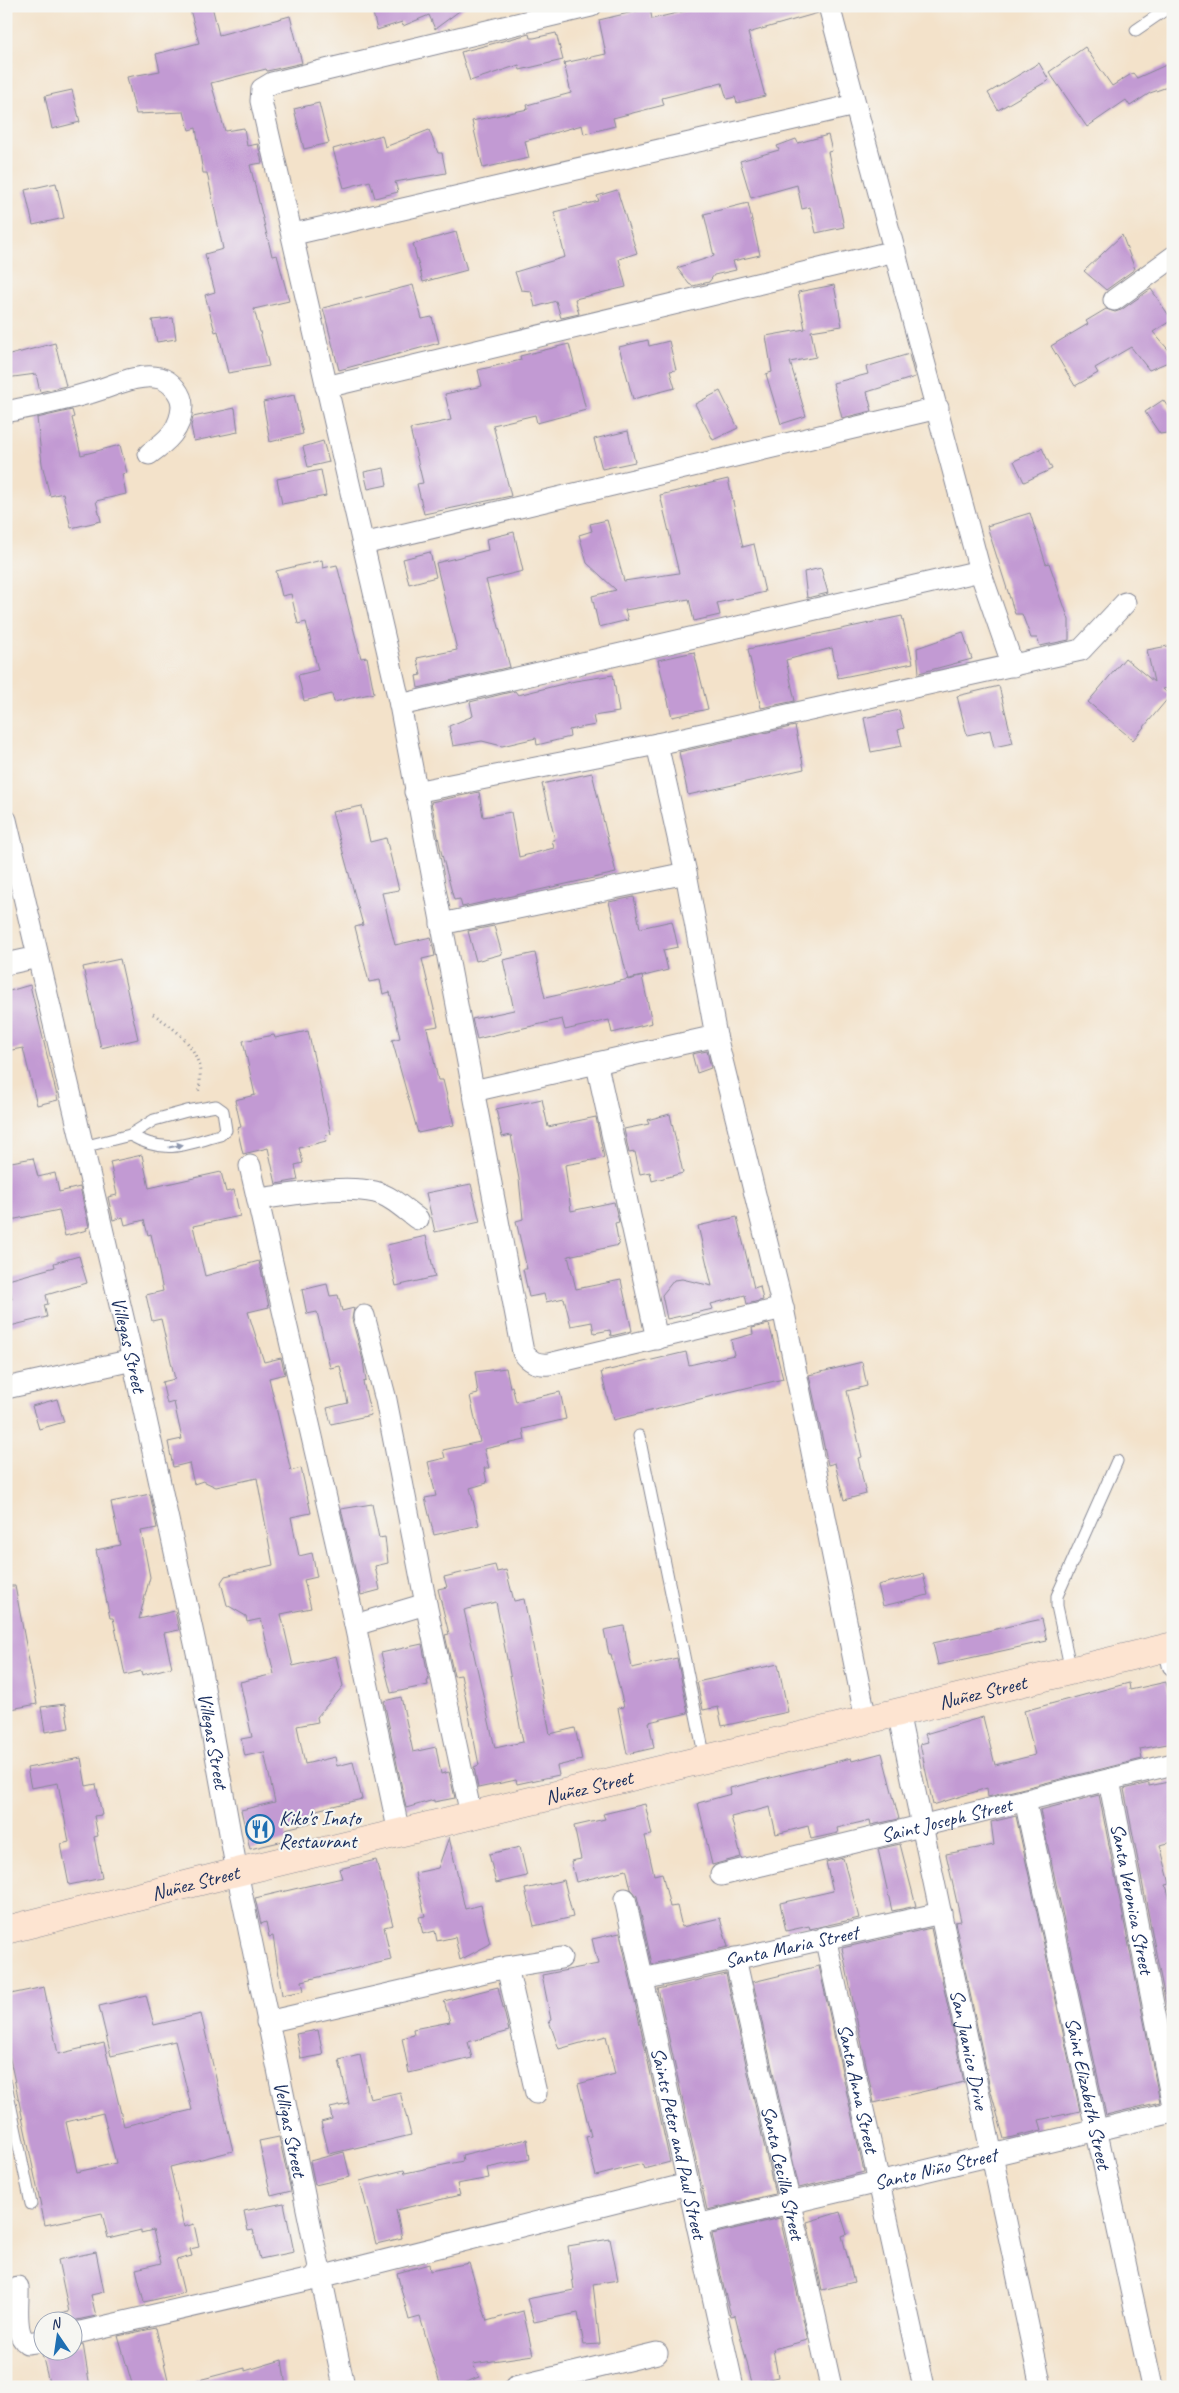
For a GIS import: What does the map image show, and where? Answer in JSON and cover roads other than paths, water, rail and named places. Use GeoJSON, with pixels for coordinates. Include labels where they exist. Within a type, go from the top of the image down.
{"type":"FeatureCollection","features":[{"type":"Feature","properties":{"kind":"street"},"geometry":{"type":"LineString","coordinates":[[591,6],[272,83],[262,89],[262,101],[294,234],[326,387],[400,705],[415,792],[523,1352],[528,1359],[540,1365],[548,1364],[783,1308]]}},
{"type":"Feature","properties":{"kind":"street"},"geometry":{"type":"LineString","coordinates":[[829,6],[938,408],[980,571],[1013,666]]}},
{"type":"Feature","properties":{"kind":"street"},"geometry":{"type":"LineString","coordinates":[[294,234],[855,105]]}},
{"type":"Feature","properties":{"kind":"street"},"geometry":{"type":"LineString","coordinates":[[326,387],[896,251]]}},
{"type":"Feature","properties":{"kind":"street"},"geometry":{"type":"LineString","coordinates":[[1114,300],[1173,257]]}},
{"type":"Feature","properties":{"kind":"street"},"geometry":{"type":"LineString","coordinates":[[6,412],[89,393],[133,380],[159,377],[167,381],[175,389],[182,400],[182,413],[179,427],[166,442],[149,454]]}},
{"type":"Feature","properties":{"kind":"street"},"geometry":{"type":"LineString","coordinates":[[363,544],[938,408]]}},
{"type":"Feature","properties":{"kind":"street"},"geometry":{"type":"LineString","coordinates":[[400,705],[980,571]]}},
{"type":"Feature","properties":{"kind":"street"},"geometry":{"type":"LineString","coordinates":[[415,792],[657,744],[1081,650],[1125,603]]}},
{"type":"Feature","properties":{"kind":"street"},"geometry":{"type":"LineString","coordinates":[[657,744],[686,873],[716,1036],[783,1308],[866,1720]]}},
{"type":"Feature","properties":{"kind":"street","name":"Villegas Street"},"geometry":{"type":"LineString","coordinates":[[6,820],[133,1360],[200,1666],[237,1872]]}},
{"type":"Feature","properties":{"kind":"street"},"geometry":{"type":"LineString","coordinates":[[441,924],[686,873]]}},
{"type":"Feature","properties":{"kind":"street"},"geometry":{"type":"LineString","coordinates":[[6,964],[38,956]]}},
{"type":"Feature","properties":{"kind":"street"},"geometry":{"type":"LineString","coordinates":[[473,1091],[597,1065],[716,1036]]}},
{"type":"Feature","properties":{"kind":"street"},"geometry":{"type":"LineString","coordinates":[[597,1065],[657,1339]]}},
{"type":"Feature","properties":{"kind":"street"},"geometry":{"type":"LineString","coordinates":[[250,1166],[355,1625],[398,1833]]}},
{"type":"Feature","properties":{"kind":"street"},"geometry":{"type":"LineString","coordinates":[[258,1199],[323,1191],[359,1190],[376,1192],[392,1200],[418,1219]]}},
{"type":"Feature","properties":{"kind":"street"},"geometry":{"type":"LineString","coordinates":[[364,1316],[386,1400],[426,1604],[471,1815]]}},
{"type":"Feature","properties":{"kind":"street"},"geometry":{"type":"LineString","coordinates":[[6,1388],[133,1360]]}},
{"type":"Feature","properties":{"kind":"street"},"geometry":{"type":"LineString","coordinates":[[355,1625],[426,1604]]}},
{"type":"Feature","properties":{"kind":"street","name":"Nuñez Street"},"geometry":{"type":"LineString","coordinates":[[6,1930],[237,1872],[898,1712],[1071,1671],[1171,1653]]}},
{"type":"Feature","properties":{"kind":"street","name":"San Juanico Drive"},"geometry":{"type":"LineString","coordinates":[[898,1712],[1041,2387]]}},
{"type":"Feature","properties":{"kind":"street","name":"Saint Joseph Street"},"geometry":{"type":"LineString","coordinates":[[721,1875],[1173,1764]]}},
{"type":"Feature","properties":{"kind":"street","name":"Santa Veronica Street"},"geometry":{"type":"LineString","coordinates":[[1109,1780],[1173,2106]]}},
{"type":"Feature","properties":{"kind":"street","name":"Saint Elizabeth Street"},"geometry":{"type":"LineString","coordinates":[[1025,1800],[1152,2387]]}},
{"type":"Feature","properties":{"kind":"street","name":"Velligas Street"},"geometry":{"type":"LineString","coordinates":[[237,1872],[344,2387]]}},
{"type":"Feature","properties":{"kind":"street","name":"Saints Peter and Paul Street"},"geometry":{"type":"LineString","coordinates":[[624,1900],[733,2387]]}},
{"type":"Feature","properties":{"kind":"street","name":"Santa Maria Street"},"geometry":{"type":"LineString","coordinates":[[643,1980],[825,1937],[941,1913]]}},
{"type":"Feature","properties":{"kind":"street","name":"Santa Anna Street"},"geometry":{"type":"LineString","coordinates":[[825,1937],[924,2387]]}},
{"type":"Feature","properties":{"kind":"street"},"geometry":{"type":"LineString","coordinates":[[267,2022],[507,1967],[561,1958]]}},
{"type":"Feature","properties":{"kind":"street","name":"Santa Cecilla Street"},"geometry":{"type":"LineString","coordinates":[[735,1958],[831,2387]]}},
{"type":"Feature","properties":{"kind":"street"},"geometry":{"type":"LineString","coordinates":[[507,1967],[536,2093]]}},
{"type":"Feature","properties":{"kind":"street","name":"Santo Niño Street"},"geometry":{"type":"LineString","coordinates":[[697,2225],[1173,2112]]}},
{"type":"Feature","properties":{"kind":"street"},"geometry":{"type":"LineString","coordinates":[[82,2332],[320,2277],[688,2184]]}},
{"type":"Feature","properties":{"kind":"street"},"geometry":{"type":"LineString","coordinates":[[18,2288],[19,2332],[22,2340],[27,2343],[32,2342]]}},
{"type":"Feature","properties":{"kind":"street"},"geometry":{"type":"LineString","coordinates":[[515,2387],[658,2352]]}},
{"type":"Feature","properties":{"kind":"lane"},"geometry":{"type":"LineString","coordinates":[[1136,30],[1171,6]]}},
{"type":"Feature","properties":{"kind":"lane"},"geometry":{"type":"LineString","coordinates":[[83,1147],[130,1135],[154,1120],[187,1110],[219,1107],[223,1111],[226,1121],[224,1133],[168,1147],[149,1146],[130,1135]]}},
{"type":"Feature","properties":{"kind":"lane"},"geometry":{"type":"LineString","coordinates":[[639,1436],[706,1759]]}},
{"type":"Feature","properties":{"kind":"lane"},"geometry":{"type":"LineString","coordinates":[[1071,1671],[1057,1606],[1057,1596],[1117,1461]]}},
{"type":"Feature","properties":{"kind":"lane"},"geometry":{"type":"LineString","coordinates":[[6,2084],[31,2204]]}},
{"type":"Feature","properties":{"kind":"place","name":"Kiko's Inato Restaurant"},"geometry":{"type":"Point","coordinates":[260,1829]}}]}
